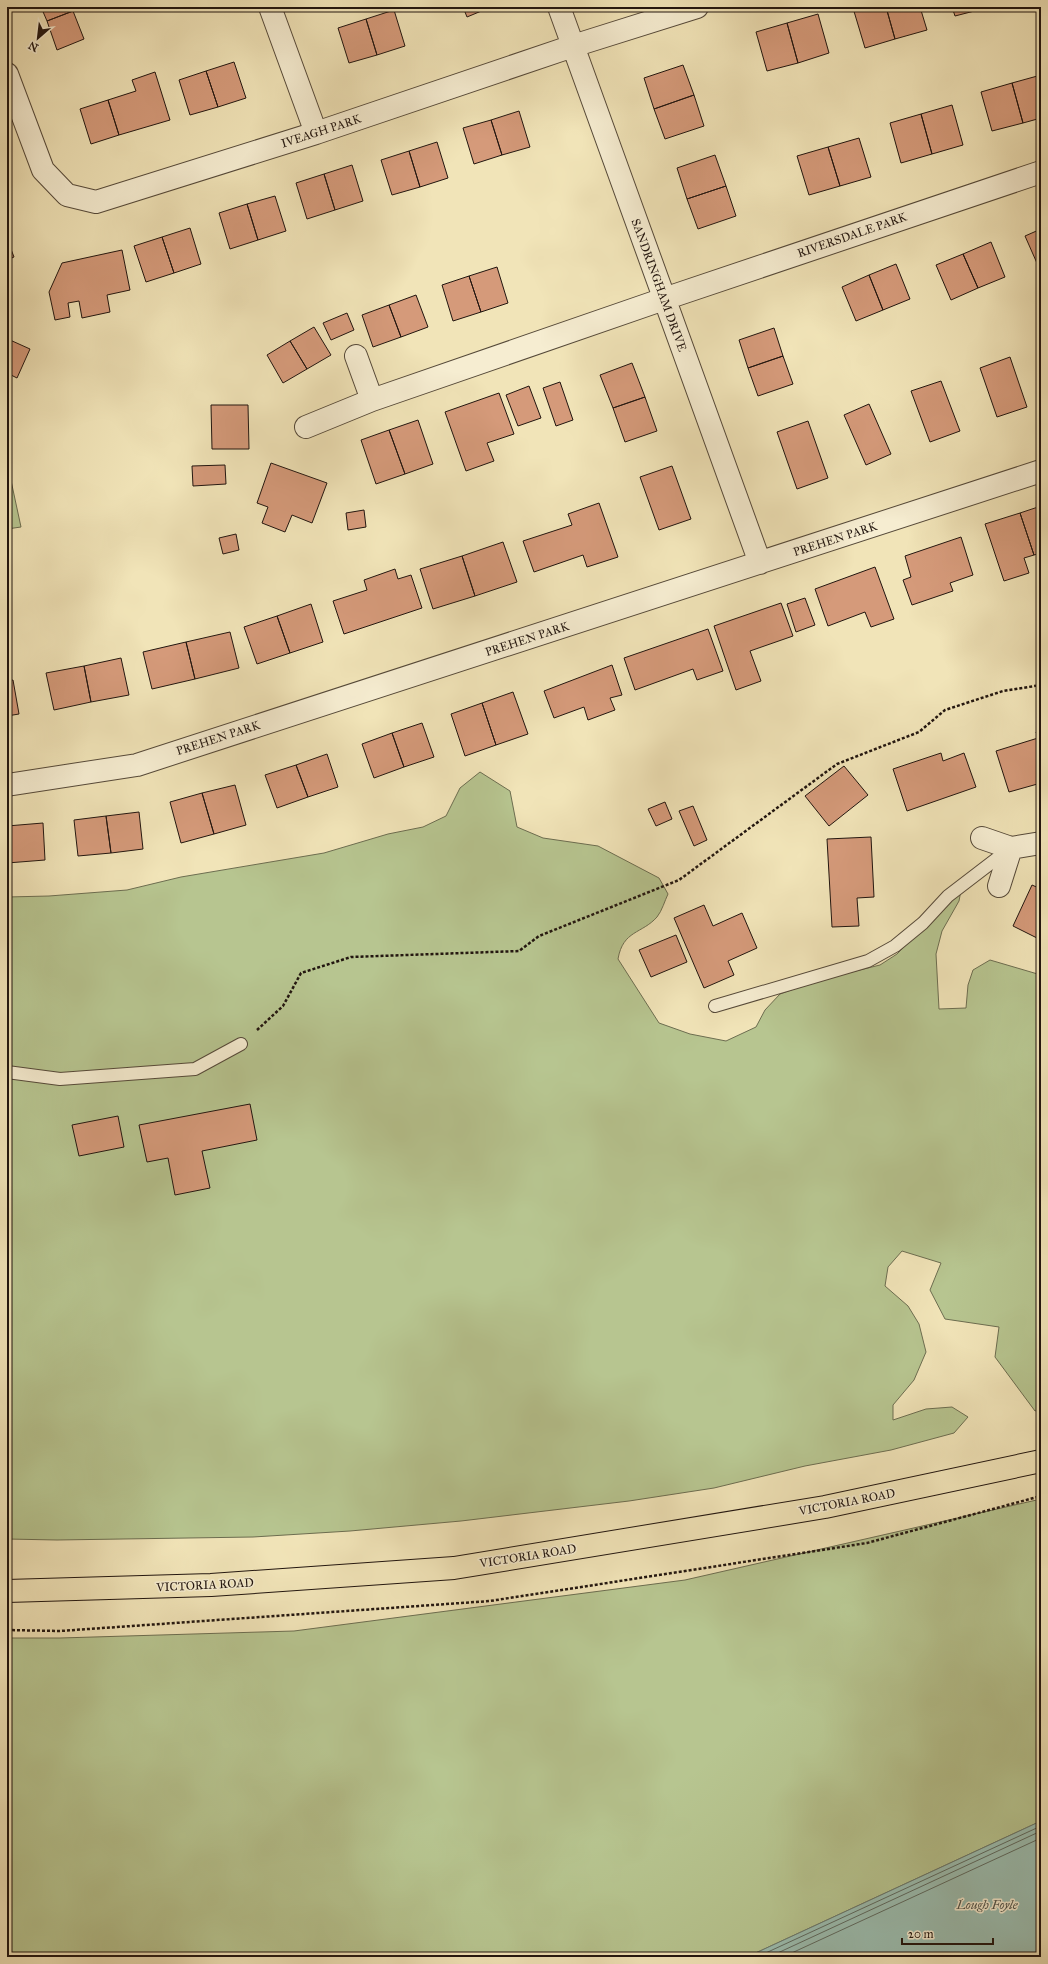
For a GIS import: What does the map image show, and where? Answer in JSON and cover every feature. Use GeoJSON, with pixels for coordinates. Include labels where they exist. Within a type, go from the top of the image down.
{"type":"FeatureCollection","features":[{"type":"Feature","properties":{"kind":"highway","name":"VICTORIA ROAD"},"geometry":{"type":"LineString","coordinates":[[7,1591],[211,1586],[454,1568],[825,1507],[1041,1460]]}},
{"type":"Feature","properties":{"kind":"street"},"geometry":{"type":"LineString","coordinates":[[270,7],[316,133]]}},
{"type":"Feature","properties":{"kind":"street","name":"SANDRINGHAM DRIVE"},"geometry":{"type":"LineString","coordinates":[[559,7],[760,563]]}},
{"type":"Feature","properties":{"kind":"street","name":"IVEAGH PARK"},"geometry":{"type":"LineString","coordinates":[[7,74],[43,170],[67,195],[96,202],[316,133],[573,46],[697,7]]}},
{"type":"Feature","properties":{"kind":"street","name":"RIVERSDALE PARK"},"geometry":{"type":"LineString","coordinates":[[306,427],[372,400],[664,299],[1041,172]]}},
{"type":"Feature","properties":{"kind":"street"},"geometry":{"type":"LineString","coordinates":[[356,356],[372,400]]}},
{"type":"Feature","properties":{"kind":"street","name":"PREHEN PARK"},"geometry":{"type":"LineString","coordinates":[[7,785],[137,765],[1041,471]]}},
{"type":"Feature","properties":{"kind":"street"},"geometry":{"type":"LineString","coordinates":[[982,838],[1011,848],[1041,843]]}},
{"type":"Feature","properties":{"kind":"street"},"geometry":{"type":"LineString","coordinates":[[999,886],[1011,848]]}},
{"type":"Feature","properties":{"kind":"lane"},"geometry":{"type":"LineString","coordinates":[[715,1006],[868,961],[895,946],[923,923],[948,896],[1011,848]]}},
{"type":"Feature","properties":{"kind":"lane"},"geometry":{"type":"LineString","coordinates":[[7,1072],[60,1080],[195,1068],[241,1044]]}},
{"type":"Feature","properties":{"kind":"path"},"geometry":{"type":"LineString","coordinates":[[241,1044],[283,1006],[301,973],[351,957],[519,951],[539,936],[679,880],[837,764],[919,732],[945,710],[1003,691],[1041,685]]}},
{"type":"Feature","properties":{"kind":"green space"},"geometry":{"type":"Polygon","coordinates":[[[7,462],[21,527],[7,529],[7,462]]]}},
{"type":"Feature","properties":{"kind":"green space"},"geometry":{"type":"Polygon","coordinates":[[[480,772],[510,791],[517,827],[543,838],[598,846],[659,878],[668,894],[660,912],[657,917],[645,927],[629,937],[620,950],[618,959],[659,1023],[690,1034],[726,1041],[756,1027],[765,1010],[780,994],[819,980],[880,965],[897,954],[962,885],[959,901],[942,931],[936,954],[939,1009],[966,1008],[968,985],[973,970],[990,960],[1041,975],[1041,1409],[1035,1411],[995,1357],[999,1327],[945,1319],[930,1290],[941,1263],[902,1251],[888,1267],[885,1286],[908,1306],[919,1324],[926,1352],[914,1380],[893,1405],[893,1420],[926,1409],[952,1407],[968,1417],[954,1433],[891,1450],[805,1466],[714,1488],[629,1501],[461,1521],[350,1531],[253,1537],[57,1540],[7,1539],[7,897],[49,896],[127,890],[181,877],[324,853],[388,834],[423,827],[446,816],[460,788],[480,772]]]}},
{"type":"Feature","properties":{"kind":"green space"},"geometry":{"type":"Polygon","coordinates":[[[1041,1499],[1041,1821],[747,1957],[7,1957],[7,1638],[60,1638],[294,1631],[685,1580],[1041,1499]]]}},
{"type":"Feature","properties":{"kind":"water","name":"Lough Foyle"},"geometry":{"type":"Polygon","coordinates":[[[1041,1821],[1041,1957],[747,1957],[1041,1821]]]}},
{"type":"Feature","properties":{"kind":"building"},"geometry":{"type":"Polygon","coordinates":[[[41,7],[72,7],[73,11],[47,21],[41,7]]]}},
{"type":"Feature","properties":{"kind":"building"},"geometry":{"type":"Polygon","coordinates":[[[463,7],[491,7],[467,17],[463,7]]]}},
{"type":"Feature","properties":{"kind":"building"},"geometry":{"type":"Polygon","coordinates":[[[886,7],[895,39],[865,48],[853,8],[886,7]]]}},
{"type":"Feature","properties":{"kind":"building"},"geometry":{"type":"Polygon","coordinates":[[[886,7],[920,7],[927,30],[895,39],[886,7]]]}},
{"type":"Feature","properties":{"kind":"building"},"geometry":{"type":"Polygon","coordinates":[[[952,7],[985,7],[986,8],[955,16],[952,7]]]}},
{"type":"Feature","properties":{"kind":"building"},"geometry":{"type":"Polygon","coordinates":[[[394,10],[405,46],[377,55],[366,19],[394,10]]]}},
{"type":"Feature","properties":{"kind":"building"},"geometry":{"type":"Polygon","coordinates":[[[73,11],[84,39],[57,50],[47,21],[73,11]]]}},
{"type":"Feature","properties":{"kind":"building"},"geometry":{"type":"Polygon","coordinates":[[[818,14],[829,53],[798,63],[787,23],[818,14]]]}},
{"type":"Feature","properties":{"kind":"building"},"geometry":{"type":"Polygon","coordinates":[[[366,19],[377,55],[349,63],[338,28],[366,19]]]}},
{"type":"Feature","properties":{"kind":"building"},"geometry":{"type":"Polygon","coordinates":[[[787,23],[798,63],[767,71],[756,32],[787,23]]]}},
{"type":"Feature","properties":{"kind":"building"},"geometry":{"type":"Polygon","coordinates":[[[234,62],[246,98],[218,107],[206,71],[234,62]]]}},
{"type":"Feature","properties":{"kind":"building"},"geometry":{"type":"Polygon","coordinates":[[[683,65],[694,95],[654,109],[644,78],[683,65]]]}},
{"type":"Feature","properties":{"kind":"building"},"geometry":{"type":"Polygon","coordinates":[[[206,71],[218,107],[190,115],[179,80],[206,71]]]}},
{"type":"Feature","properties":{"kind":"building"},"geometry":{"type":"Polygon","coordinates":[[[155,72],[170,120],[119,135],[108,100],[136,91],[132,80],[155,72]]]}},
{"type":"Feature","properties":{"kind":"building"},"geometry":{"type":"Polygon","coordinates":[[[1041,75],[1041,118],[1023,123],[1012,83],[1041,75]]]}},
{"type":"Feature","properties":{"kind":"building"},"geometry":{"type":"Polygon","coordinates":[[[1012,83],[1023,123],[992,131],[981,92],[1012,83]]]}},
{"type":"Feature","properties":{"kind":"building"},"geometry":{"type":"Polygon","coordinates":[[[694,95],[704,126],[665,139],[654,109],[694,95]]]}},
{"type":"Feature","properties":{"kind":"building"},"geometry":{"type":"Polygon","coordinates":[[[108,100],[119,135],[91,144],[80,109],[108,100]]]}},
{"type":"Feature","properties":{"kind":"building"},"geometry":{"type":"Polygon","coordinates":[[[952,105],[963,145],[932,154],[921,114],[952,105]]]}},
{"type":"Feature","properties":{"kind":"building"},"geometry":{"type":"Polygon","coordinates":[[[519,111],[530,147],[502,155],[491,120],[519,111]]]}},
{"type":"Feature","properties":{"kind":"building"},"geometry":{"type":"Polygon","coordinates":[[[921,114],[932,154],[901,163],[890,123],[921,114]]]}},
{"type":"Feature","properties":{"kind":"building"},"geometry":{"type":"Polygon","coordinates":[[[491,120],[502,155],[474,164],[463,128],[491,120]]]}},
{"type":"Feature","properties":{"kind":"building"},"geometry":{"type":"Polygon","coordinates":[[[859,138],[871,177],[840,186],[828,147],[859,138]]]}},
{"type":"Feature","properties":{"kind":"building"},"geometry":{"type":"Polygon","coordinates":[[[437,142],[448,178],[420,187],[409,151],[437,142]]]}},
{"type":"Feature","properties":{"kind":"building"},"geometry":{"type":"Polygon","coordinates":[[[828,147],[840,186],[809,195],[797,156],[828,147]]]}},
{"type":"Feature","properties":{"kind":"building"},"geometry":{"type":"Polygon","coordinates":[[[409,151],[420,187],[392,195],[381,160],[409,151]]]}},
{"type":"Feature","properties":{"kind":"building"},"geometry":{"type":"Polygon","coordinates":[[[715,155],[726,186],[687,199],[677,168],[715,155]]]}},
{"type":"Feature","properties":{"kind":"building"},"geometry":{"type":"Polygon","coordinates":[[[352,165],[363,201],[335,210],[324,174],[352,165]]]}},
{"type":"Feature","properties":{"kind":"building"},"geometry":{"type":"Polygon","coordinates":[[[324,174],[335,210],[307,219],[296,183],[324,174]]]}},
{"type":"Feature","properties":{"kind":"building"},"geometry":{"type":"Polygon","coordinates":[[[726,186],[736,216],[698,229],[687,199],[726,186]]]}},
{"type":"Feature","properties":{"kind":"building"},"geometry":{"type":"Polygon","coordinates":[[[275,196],[286,231],[258,240],[247,204],[275,196]]]}},
{"type":"Feature","properties":{"kind":"building"},"geometry":{"type":"Polygon","coordinates":[[[247,204],[258,240],[230,249],[219,213],[247,204]]]}},
{"type":"Feature","properties":{"kind":"building"},"geometry":{"type":"Polygon","coordinates":[[[190,228],[201,264],[174,273],[162,237],[190,228]]]}},
{"type":"Feature","properties":{"kind":"building"},"geometry":{"type":"Polygon","coordinates":[[[1041,229],[1041,270],[1040,270],[1025,236],[1041,229]]]}},
{"type":"Feature","properties":{"kind":"building"},"geometry":{"type":"Polygon","coordinates":[[[162,237],[174,273],[146,282],[134,246],[162,237]]]}},
{"type":"Feature","properties":{"kind":"building"},"geometry":{"type":"Polygon","coordinates":[[[7,239],[14,257],[7,260],[7,239]]]}},
{"type":"Feature","properties":{"kind":"building"},"geometry":{"type":"Polygon","coordinates":[[[991,242],[1005,277],[978,288],[963,254],[991,242]]]}},
{"type":"Feature","properties":{"kind":"building"},"geometry":{"type":"Polygon","coordinates":[[[122,250],[130,290],[107,295],[110,312],[82,318],[79,301],[68,303],[70,317],[55,320],[49,292],[62,263],[122,250]]]}},
{"type":"Feature","properties":{"kind":"building"},"geometry":{"type":"Polygon","coordinates":[[[963,254],[978,288],[951,300],[936,265],[963,254]]]}},
{"type":"Feature","properties":{"kind":"building"},"geometry":{"type":"Polygon","coordinates":[[[896,264],[910,299],[883,310],[869,275],[896,264]]]}},
{"type":"Feature","properties":{"kind":"building"},"geometry":{"type":"Polygon","coordinates":[[[497,267],[508,303],[481,312],[469,276],[497,267]]]}},
{"type":"Feature","properties":{"kind":"building"},"geometry":{"type":"Polygon","coordinates":[[[869,275],[883,310],[856,321],[842,287],[869,275]]]}},
{"type":"Feature","properties":{"kind":"building"},"geometry":{"type":"Polygon","coordinates":[[[469,276],[481,312],[453,321],[442,285],[469,276]]]}},
{"type":"Feature","properties":{"kind":"building"},"geometry":{"type":"Polygon","coordinates":[[[416,295],[428,327],[401,337],[389,305],[416,295]]]}},
{"type":"Feature","properties":{"kind":"building"},"geometry":{"type":"Polygon","coordinates":[[[389,305],[401,337],[373,347],[362,315],[389,305]]]}},
{"type":"Feature","properties":{"kind":"building"},"geometry":{"type":"Polygon","coordinates":[[[347,313],[354,330],[331,340],[323,323],[347,313]]]}},
{"type":"Feature","properties":{"kind":"building"},"geometry":{"type":"Polygon","coordinates":[[[314,327],[331,355],[307,369],[290,341],[314,327]]]}},
{"type":"Feature","properties":{"kind":"building"},"geometry":{"type":"Polygon","coordinates":[[[774,328],[783,356],[748,368],[739,340],[774,328]]]}},
{"type":"Feature","properties":{"kind":"building"},"geometry":{"type":"Polygon","coordinates":[[[10,340],[30,349],[17,378],[7,373],[7,345],[10,340]]]}},
{"type":"Feature","properties":{"kind":"building"},"geometry":{"type":"Polygon","coordinates":[[[290,341],[307,369],[283,383],[267,355],[290,341]]]}},
{"type":"Feature","properties":{"kind":"building"},"geometry":{"type":"Polygon","coordinates":[[[783,356],[793,384],[758,396],[748,368],[783,356]]]}},
{"type":"Feature","properties":{"kind":"building"},"geometry":{"type":"Polygon","coordinates":[[[1010,357],[1027,407],[997,417],[980,368],[1010,357]]]}},
{"type":"Feature","properties":{"kind":"building"},"geometry":{"type":"Polygon","coordinates":[[[632,363],[645,397],[613,408],[600,375],[632,363]]]}},
{"type":"Feature","properties":{"kind":"building"},"geometry":{"type":"Polygon","coordinates":[[[941,381],[960,431],[930,442],[911,391],[941,381]]]}},
{"type":"Feature","properties":{"kind":"building"},"geometry":{"type":"Polygon","coordinates":[[[560,382],[573,420],[556,426],[543,388],[560,382]]]}},
{"type":"Feature","properties":{"kind":"building"},"geometry":{"type":"Polygon","coordinates":[[[529,386],[541,418],[518,426],[506,395],[529,386]]]}},
{"type":"Feature","properties":{"kind":"building"},"geometry":{"type":"Polygon","coordinates":[[[499,393],[514,434],[487,443],[494,461],[466,471],[445,412],[499,393]]]}},
{"type":"Feature","properties":{"kind":"building"},"geometry":{"type":"Polygon","coordinates":[[[645,397],[657,431],[625,442],[613,408],[645,397]]]}},
{"type":"Feature","properties":{"kind":"building"},"geometry":{"type":"Polygon","coordinates":[[[869,404],[891,454],[866,465],[844,415],[869,404]]]}},
{"type":"Feature","properties":{"kind":"building"},"geometry":{"type":"Polygon","coordinates":[[[211,405],[248,405],[249,449],[212,449],[211,405]]]}},
{"type":"Feature","properties":{"kind":"building"},"geometry":{"type":"Polygon","coordinates":[[[418,420],[433,464],[405,474],[389,430],[418,420]]]}},
{"type":"Feature","properties":{"kind":"building"},"geometry":{"type":"Polygon","coordinates":[[[808,421],[828,478],[797,489],[777,432],[808,421]]]}},
{"type":"Feature","properties":{"kind":"building"},"geometry":{"type":"Polygon","coordinates":[[[389,430],[405,474],[376,484],[361,440],[389,430]]]}},
{"type":"Feature","properties":{"kind":"building"},"geometry":{"type":"Polygon","coordinates":[[[271,463],[327,483],[312,523],[292,515],[285,532],[262,523],[268,507],[257,503],[271,463]]]}},
{"type":"Feature","properties":{"kind":"building"},"geometry":{"type":"Polygon","coordinates":[[[225,465],[226,484],[193,486],[192,466],[225,465]]]}},
{"type":"Feature","properties":{"kind":"building"},"geometry":{"type":"Polygon","coordinates":[[[672,466],[691,519],[659,530],[640,477],[672,466]]]}},
{"type":"Feature","properties":{"kind":"building"},"geometry":{"type":"Polygon","coordinates":[[[599,503],[618,557],[587,567],[583,555],[534,572],[523,541],[572,525],[568,514],[599,503]]]}},
{"type":"Feature","properties":{"kind":"building"},"geometry":{"type":"Polygon","coordinates":[[[1041,506],[1041,553],[1034,555],[1020,513],[1041,506]]]}},
{"type":"Feature","properties":{"kind":"building"},"geometry":{"type":"Polygon","coordinates":[[[364,510],[366,527],[348,530],[346,513],[364,510]]]}},
{"type":"Feature","properties":{"kind":"building"},"geometry":{"type":"Polygon","coordinates":[[[1020,513],[1034,555],[1024,558],[1029,573],[1004,581],[985,524],[1020,513]]]}},
{"type":"Feature","properties":{"kind":"building"},"geometry":{"type":"Polygon","coordinates":[[[236,534],[239,550],[223,554],[219,538],[236,534]]]}},
{"type":"Feature","properties":{"kind":"building"},"geometry":{"type":"Polygon","coordinates":[[[961,537],[973,575],[950,583],[953,591],[912,605],[903,580],[911,577],[905,556],[961,537]]]}},
{"type":"Feature","properties":{"kind":"building"},"geometry":{"type":"Polygon","coordinates":[[[503,542],[517,582],[475,596],[462,556],[503,542]]]}},
{"type":"Feature","properties":{"kind":"building"},"geometry":{"type":"Polygon","coordinates":[[[462,556],[475,596],[433,609],[420,569],[462,556]]]}},
{"type":"Feature","properties":{"kind":"building"},"geometry":{"type":"Polygon","coordinates":[[[875,567],[894,619],[871,627],[865,612],[828,626],[815,589],[875,567]]]}},
{"type":"Feature","properties":{"kind":"building"},"geometry":{"type":"Polygon","coordinates":[[[395,569],[398,579],[411,575],[422,608],[344,634],[333,601],[367,590],[364,580],[395,569]]]}},
{"type":"Feature","properties":{"kind":"building"},"geometry":{"type":"Polygon","coordinates":[[[805,598],[815,625],[796,632],[787,604],[805,598]]]}},
{"type":"Feature","properties":{"kind":"building"},"geometry":{"type":"Polygon","coordinates":[[[781,603],[793,636],[750,651],[761,681],[736,690],[714,626],[781,603]]]}},
{"type":"Feature","properties":{"kind":"building"},"geometry":{"type":"Polygon","coordinates":[[[311,604],[323,642],[290,653],[277,616],[311,604]]]}},
{"type":"Feature","properties":{"kind":"building"},"geometry":{"type":"Polygon","coordinates":[[[277,616],[290,653],[257,664],[244,627],[277,616]]]}},
{"type":"Feature","properties":{"kind":"building"},"geometry":{"type":"Polygon","coordinates":[[[708,629],[723,671],[697,680],[693,669],[635,690],[624,658],[708,629]]]}},
{"type":"Feature","properties":{"kind":"building"},"geometry":{"type":"Polygon","coordinates":[[[230,632],[239,668],[195,679],[186,642],[230,632]]]}},
{"type":"Feature","properties":{"kind":"building"},"geometry":{"type":"Polygon","coordinates":[[[186,642],[195,679],[152,689],[143,652],[186,642]]]}},
{"type":"Feature","properties":{"kind":"building"},"geometry":{"type":"Polygon","coordinates":[[[121,658],[129,695],[91,702],[84,666],[121,658]]]}},
{"type":"Feature","properties":{"kind":"building"},"geometry":{"type":"Polygon","coordinates":[[[612,665],[622,695],[610,698],[615,710],[588,720],[584,707],[554,718],[544,691],[612,665]]]}},
{"type":"Feature","properties":{"kind":"building"},"geometry":{"type":"Polygon","coordinates":[[[84,666],[91,702],[54,710],[46,673],[84,666]]]}},
{"type":"Feature","properties":{"kind":"building"},"geometry":{"type":"Polygon","coordinates":[[[13,680],[19,714],[7,716],[7,681],[13,680]]]}},
{"type":"Feature","properties":{"kind":"building"},"geometry":{"type":"Polygon","coordinates":[[[513,692],[528,734],[496,745],[482,703],[513,692]]]}},
{"type":"Feature","properties":{"kind":"building"},"geometry":{"type":"Polygon","coordinates":[[[482,703],[496,745],[465,756],[451,714],[482,703]]]}},
{"type":"Feature","properties":{"kind":"building"},"geometry":{"type":"Polygon","coordinates":[[[422,723],[434,757],[404,767],[392,733],[422,723]]]}},
{"type":"Feature","properties":{"kind":"building"},"geometry":{"type":"Polygon","coordinates":[[[1041,731],[1041,783],[1009,792],[996,751],[1038,738],[1036,732],[1041,731]]]}},
{"type":"Feature","properties":{"kind":"building"},"geometry":{"type":"Polygon","coordinates":[[[392,733],[404,767],[374,778],[362,744],[392,733]]]}},
{"type":"Feature","properties":{"kind":"building"},"geometry":{"type":"Polygon","coordinates":[[[941,753],[943,761],[964,753],[976,787],[907,811],[893,769],[941,753]]]}},
{"type":"Feature","properties":{"kind":"building"},"geometry":{"type":"Polygon","coordinates":[[[327,754],[338,787],[308,797],[296,765],[327,754]]]}},
{"type":"Feature","properties":{"kind":"building"},"geometry":{"type":"Polygon","coordinates":[[[296,765],[308,797],[277,808],[265,775],[296,765]]]}},
{"type":"Feature","properties":{"kind":"building"},"geometry":{"type":"Polygon","coordinates":[[[844,766],[868,795],[829,826],[805,796],[844,766]]]}},
{"type":"Feature","properties":{"kind":"building"},"geometry":{"type":"Polygon","coordinates":[[[235,785],[246,825],[214,834],[202,793],[235,785]]]}},
{"type":"Feature","properties":{"kind":"building"},"geometry":{"type":"Polygon","coordinates":[[[202,793],[214,834],[181,843],[170,802],[202,793]]]}},
{"type":"Feature","properties":{"kind":"building"},"geometry":{"type":"Polygon","coordinates":[[[665,802],[672,819],[656,826],[648,809],[665,802]]]}},
{"type":"Feature","properties":{"kind":"building"},"geometry":{"type":"Polygon","coordinates":[[[693,806],[707,840],[694,846],[679,811],[693,806]]]}},
{"type":"Feature","properties":{"kind":"building"},"geometry":{"type":"Polygon","coordinates":[[[139,812],[143,849],[111,853],[106,816],[139,812]]]}},
{"type":"Feature","properties":{"kind":"building"},"geometry":{"type":"Polygon","coordinates":[[[106,816],[111,853],[78,856],[74,820],[106,816]]]}},
{"type":"Feature","properties":{"kind":"building"},"geometry":{"type":"Polygon","coordinates":[[[43,823],[45,860],[7,863],[7,826],[43,823]]]}},
{"type":"Feature","properties":{"kind":"building"},"geometry":{"type":"Polygon","coordinates":[[[871,837],[874,897],[857,898],[859,926],[832,927],[827,839],[871,837]]]}},
{"type":"Feature","properties":{"kind":"building"},"geometry":{"type":"Polygon","coordinates":[[[1032,885],[1041,889],[1041,940],[1013,926],[1032,885]]]}},
{"type":"Feature","properties":{"kind":"building"},"geometry":{"type":"Polygon","coordinates":[[[704,905],[713,926],[742,913],[757,948],[728,961],[734,975],[704,988],[674,918],[704,905]]]}},
{"type":"Feature","properties":{"kind":"building"},"geometry":{"type":"Polygon","coordinates":[[[676,935],[687,962],[651,977],[639,950],[676,935]]]}},
{"type":"Feature","properties":{"kind":"building"},"geometry":{"type":"Polygon","coordinates":[[[250,1104],[257,1140],[202,1151],[210,1188],[175,1195],[168,1158],[147,1162],[139,1125],[250,1104]]]}},
{"type":"Feature","properties":{"kind":"building"},"geometry":{"type":"Polygon","coordinates":[[[118,1116],[124,1147],[79,1156],[72,1125],[118,1116]]]}}]}
